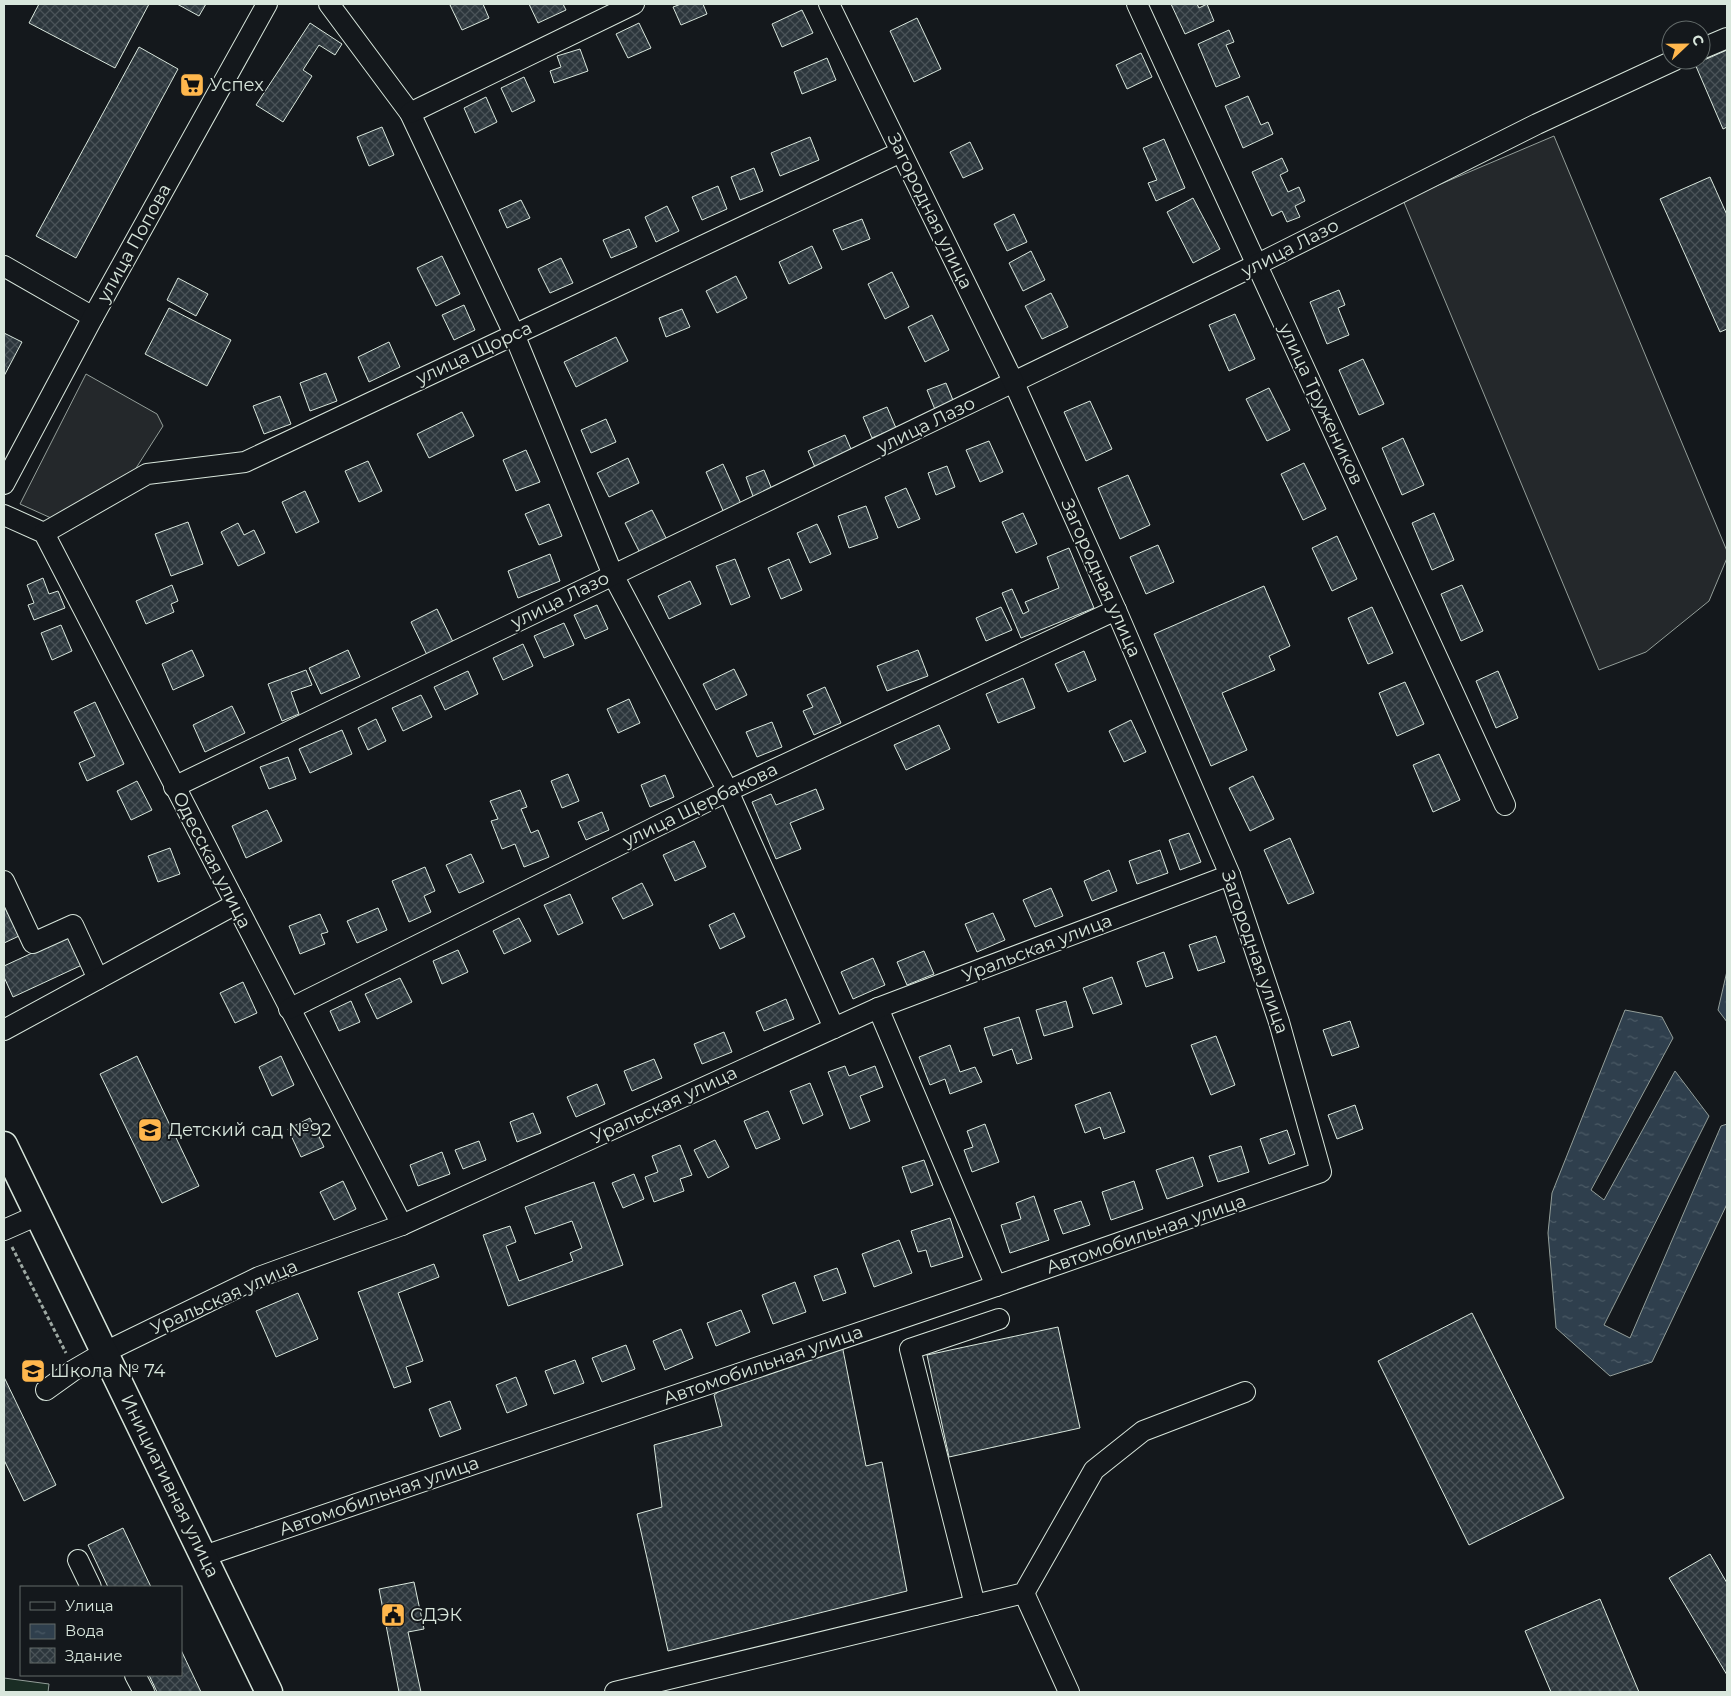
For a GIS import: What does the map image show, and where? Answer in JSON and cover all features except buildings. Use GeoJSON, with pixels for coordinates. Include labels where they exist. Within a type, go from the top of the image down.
{"type":"FeatureCollection","features":[{"type":"Feature","properties":{"kind":"main road","name":"Инициативная улица"},"geometry":{"type":"LineString","coordinates":[[4,1145],[269,1692]]}},
{"type":"Feature","properties":{"kind":"street","name":"улица Попова"},"geometry":{"type":"LineString","coordinates":[[4,484],[10,459],[93,317],[267,4]]}},
{"type":"Feature","properties":{"kind":"street"},"geometry":{"type":"LineString","coordinates":[[329,4],[410,113],[514,334],[613,575],[728,791],[834,1028]]}},
{"type":"Feature","properties":{"kind":"street"},"geometry":{"type":"LineString","coordinates":[[410,113],[634,4]]}},
{"type":"Feature","properties":{"kind":"street","name":"Загородная улица"},"geometry":{"type":"LineString","coordinates":[[829,4],[1014,383],[1116,610],[1230,875],[1279,1022],[1321,1172]]}},
{"type":"Feature","properties":{"kind":"street","name":"улица Тружеников"},"geometry":{"type":"LineString","coordinates":[[1137,4],[1506,805]]}},
{"type":"Feature","properties":{"kind":"street"},"geometry":{"type":"LineString","coordinates":[[1711,45],[1727,38]]}},
{"type":"Feature","properties":{"kind":"street","name":"улица Лазо"},"geometry":{"type":"LineString","coordinates":[[174,787],[1014,383],[1256,265],[1537,124],[1661,66]]}},
{"type":"Feature","properties":{"kind":"street","name":"улица Щорса"},"geometry":{"type":"LineString","coordinates":[[44,533],[147,474],[245,462],[901,152]]}},
{"type":"Feature","properties":{"kind":"street"},"geometry":{"type":"LineString","coordinates":[[4,266],[93,317]]}},
{"type":"Feature","properties":{"kind":"street"},"geometry":{"type":"LineString","coordinates":[[4,514],[44,533]]}},
{"type":"Feature","properties":{"kind":"street","name":"Одесская улица"},"geometry":{"type":"LineString","coordinates":[[44,533],[402,1225]]}},
{"type":"Feature","properties":{"kind":"street","name":"улица Щербакова"},"geometry":{"type":"LineString","coordinates":[[289,1009],[728,791],[1116,610]]}},
{"type":"Feature","properties":{"kind":"street","name":"Уральская улица"},"geometry":{"type":"LineString","coordinates":[[46,1390],[74,1370],[105,1352],[259,1277],[402,1225],[878,1008],[1230,875]]}},
{"type":"Feature","properties":{"kind":"street"},"geometry":{"type":"LineString","coordinates":[[4,881],[33,943],[73,925],[98,979]]}},
{"type":"Feature","properties":{"kind":"street"},"geometry":{"type":"LineString","coordinates":[[4,1030],[236,904]]}},
{"type":"Feature","properties":{"kind":"street"},"geometry":{"type":"LineString","coordinates":[[878,1008],[996,1286]]}},
{"type":"Feature","properties":{"kind":"street","name":"Автомобильная улица"},"geometry":{"type":"LineString","coordinates":[[204,1556],[996,1286],[1321,1172]]}},
{"type":"Feature","properties":{"kind":"street"},"geometry":{"type":"LineString","coordinates":[[6,1235],[38,1215]]}},
{"type":"Feature","properties":{"kind":"street"},"geometry":{"type":"LineString","coordinates":[[975,1605],[910,1349],[999,1320]]}},
{"type":"Feature","properties":{"kind":"street"},"geometry":{"type":"LineString","coordinates":[[621,1692],[1024,1593],[1094,1470],[1143,1431],[1245,1392]]}},
{"type":"Feature","properties":{"kind":"street"},"geometry":{"type":"LineString","coordinates":[[78,1560],[91,1586]]}},
{"type":"Feature","properties":{"kind":"street"},"geometry":{"type":"LineString","coordinates":[[1024,1593],[1069,1692]]}},
{"type":"Feature","properties":{"kind":"street"},"geometry":{"type":"LineString","coordinates":[[136,1676],[144,1692]]}},
{"type":"Feature","properties":{"kind":"path"},"geometry":{"type":"LineString","coordinates":[[6,1235],[74,1370]]}},
{"type":"Feature","properties":{"kind":"green space"},"geometry":{"type":"Polygon","coordinates":[[[4,1678],[49,1684],[48,1692],[4,1692],[4,1678]]]}},
{"type":"Feature","properties":{"kind":"shaded area"},"geometry":{"type":"Polygon","coordinates":[[[1554,136],[1727,551],[1727,558],[1709,601],[1646,652],[1599,670],[1403,200],[1554,136]]]}},
{"type":"Feature","properties":{"kind":"shaded area"},"geometry":{"type":"Polygon","coordinates":[[[86,374],[157,414],[163,426],[113,504],[71,527],[20,504],[86,374]]]}},
{"type":"Feature","properties":{"kind":"water"},"geometry":{"type":"Polygon","coordinates":[[[1727,971],[1727,1022],[1718,1010],[1727,971]]]}},
{"type":"Feature","properties":{"kind":"water"},"geometry":{"type":"Polygon","coordinates":[[[1625,1010],[1662,1017],[1673,1038],[1591,1190],[1604,1200],[1675,1071],[1709,1116],[1604,1325],[1630,1338],[1721,1126],[1727,1124],[1727,1204],[1652,1362],[1610,1376],[1556,1328],[1548,1233],[1552,1193],[1625,1010]]]}},
{"type":"Feature","properties":{"kind":"place","name":"Успех"},"geometry":{"type":"Point","coordinates":[192,85]}},
{"type":"Feature","properties":{"kind":"place","name":"Детский сад №92"},"geometry":{"type":"Point","coordinates":[150,1130]}},
{"type":"Feature","properties":{"kind":"place","name":"Школа № 74"},"geometry":{"type":"Point","coordinates":[33,1371]}},
{"type":"Feature","properties":{"kind":"place","name":"СДЭК"},"geometry":{"type":"Point","coordinates":[393,1615]}}]}
